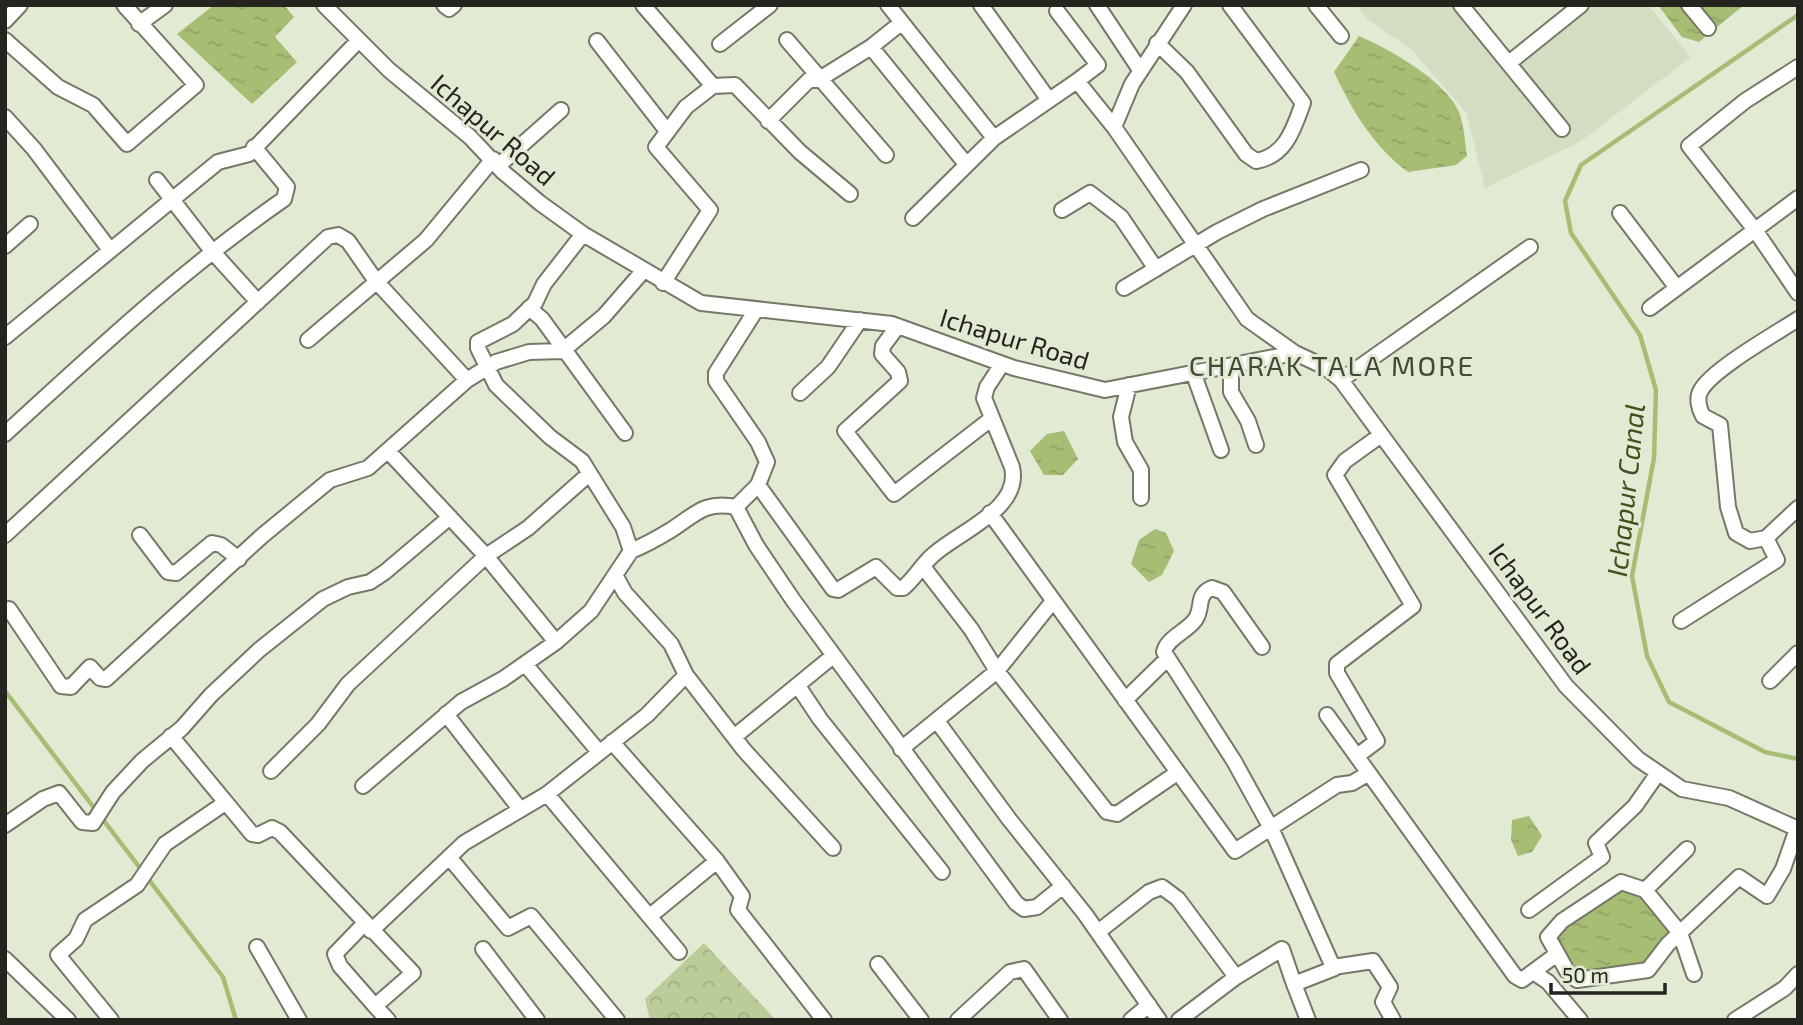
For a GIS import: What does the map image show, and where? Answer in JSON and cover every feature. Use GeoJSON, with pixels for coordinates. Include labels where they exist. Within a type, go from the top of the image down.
{"type":"FeatureCollection","features":[{"type":"Feature","properties":{"kind":"street"},"geometry":{"type":"LineString","coordinates":[[5,21],[20,5]]}},
{"type":"Feature","properties":{"kind":"street"},"geometry":{"type":"LineString","coordinates":[[5,40],[58,87],[93,106],[127,144],[196,85],[124,5]]}},
{"type":"Feature","properties":{"kind":"street"},"geometry":{"type":"LineString","coordinates":[[139,24],[165,5]]}},
{"type":"Feature","properties":{"kind":"street","name":"Ichapur Road"},"geometry":{"type":"LineString","coordinates":[[324,5],[540,204],[583,234],[701,303],[898,326],[1002,364],[1105,390],[1295,353],[1325,367],[1341,380],[1566,686],[1638,759],[1682,789],[1729,799],[1798,829]]}},
{"type":"Feature","properties":{"kind":"street"},"geometry":{"type":"LineString","coordinates":[[444,5],[448,9],[454,5]]}},
{"type":"Feature","properties":{"kind":"street"},"geometry":{"type":"LineString","coordinates":[[643,5],[713,86]]}},
{"type":"Feature","properties":{"kind":"street"},"geometry":{"type":"LineString","coordinates":[[720,44],[771,5]]}},
{"type":"Feature","properties":{"kind":"street"},"geometry":{"type":"LineString","coordinates":[[888,5],[994,138]]}},
{"type":"Feature","properties":{"kind":"street"},"geometry":{"type":"LineString","coordinates":[[981,5],[1049,100]]}},
{"type":"Feature","properties":{"kind":"street"},"geometry":{"type":"LineString","coordinates":[[1097,5],[1140,70]]}},
{"type":"Feature","properties":{"kind":"street"},"geometry":{"type":"LineString","coordinates":[[1114,127],[1140,70],[1184,5]]}},
{"type":"Feature","properties":{"kind":"street"},"geometry":{"type":"LineString","coordinates":[[1157,43],[1187,72],[1246,154],[1256,161],[1264,160],[1289,141],[1303,103],[1230,5]]}},
{"type":"Feature","properties":{"kind":"street"},"geometry":{"type":"LineString","coordinates":[[1316,5],[1341,36]]}},
{"type":"Feature","properties":{"kind":"street"},"geometry":{"type":"LineString","coordinates":[[1510,62],[1581,5]]}},
{"type":"Feature","properties":{"kind":"street"},"geometry":{"type":"LineString","coordinates":[[1689,5],[1708,28]]}},
{"type":"Feature","properties":{"kind":"street"},"geometry":{"type":"LineString","coordinates":[[1467,7],[1562,129]]}},
{"type":"Feature","properties":{"kind":"street"},"geometry":{"type":"LineString","coordinates":[[913,218],[994,138],[1098,65],[1057,11]]}},
{"type":"Feature","properties":{"kind":"street"},"geometry":{"type":"LineString","coordinates":[[768,121],[809,80],[818,80],[871,47],[901,23]]}},
{"type":"Feature","properties":{"kind":"street"},"geometry":{"type":"LineString","coordinates":[[5,337],[218,162],[249,154],[359,40]]}},
{"type":"Feature","properties":{"kind":"street"},"geometry":{"type":"LineString","coordinates":[[786,40],[886,155]]}},
{"type":"Feature","properties":{"kind":"street"},"geometry":{"type":"LineString","coordinates":[[597,41],[667,131]]}},
{"type":"Feature","properties":{"kind":"street"},"geometry":{"type":"LineString","coordinates":[[871,47],[966,164]]}},
{"type":"Feature","properties":{"kind":"street"},"geometry":{"type":"LineString","coordinates":[[1798,67],[1745,101],[1689,146],[1755,230],[1798,293]]}},
{"type":"Feature","properties":{"kind":"street"},"geometry":{"type":"LineString","coordinates":[[1077,81],[1114,127],[1247,318],[1295,353]]}},
{"type":"Feature","properties":{"kind":"street"},"geometry":{"type":"LineString","coordinates":[[663,283],[710,210],[656,148],[687,107],[713,86],[732,84],[768,121],[850,194]]}},
{"type":"Feature","properties":{"kind":"street"},"geometry":{"type":"LineString","coordinates":[[308,340],[426,240],[496,163],[561,110]]}},
{"type":"Feature","properties":{"kind":"street"},"geometry":{"type":"LineString","coordinates":[[5,117],[34,149],[110,250]]}},
{"type":"Feature","properties":{"kind":"street"},"geometry":{"type":"LineString","coordinates":[[5,434],[120,327],[212,251],[285,199],[287,187],[254,147]]}},
{"type":"Feature","properties":{"kind":"street"},"geometry":{"type":"LineString","coordinates":[[1124,288],[1263,209],[1361,170]]}},
{"type":"Feature","properties":{"kind":"street"},"geometry":{"type":"LineString","coordinates":[[157,180],[212,251],[258,302]]}},
{"type":"Feature","properties":{"kind":"street"},"geometry":{"type":"LineString","coordinates":[[1062,210],[1090,193],[1121,217],[1156,269]]}},
{"type":"Feature","properties":{"kind":"street"},"geometry":{"type":"LineString","coordinates":[[1650,308],[1798,198]]}},
{"type":"Feature","properties":{"kind":"street"},"geometry":{"type":"LineString","coordinates":[[1620,213],[1677,288]]}},
{"type":"Feature","properties":{"kind":"street"},"geometry":{"type":"LineString","coordinates":[[5,246],[30,224]]}},
{"type":"Feature","properties":{"kind":"street"},"geometry":{"type":"LineString","coordinates":[[583,234],[529,308],[513,324],[478,342],[478,348],[496,385],[550,437],[582,461],[623,527],[631,551]]}},
{"type":"Feature","properties":{"kind":"street"},"geometry":{"type":"LineString","coordinates":[[5,535],[328,237],[338,235],[348,241],[376,281],[467,380]]}},
{"type":"Feature","properties":{"kind":"street"},"geometry":{"type":"LineString","coordinates":[[1341,380],[1530,247]]}},
{"type":"Feature","properties":{"kind":"street"},"geometry":{"type":"LineString","coordinates":[[9,609],[61,686],[68,688],[90,667],[100,678],[106,679],[330,480],[368,468],[467,380],[488,367],[528,352],[562,351],[604,316],[644,270]]}},
{"type":"Feature","properties":{"kind":"street"},"geometry":{"type":"LineString","coordinates":[[529,308],[542,319],[562,351],[625,433]]}},
{"type":"Feature","properties":{"kind":"street"},"geometry":{"type":"LineString","coordinates":[[736,507],[758,485],[768,467],[766,456],[715,377],[717,369],[756,310]]}},
{"type":"Feature","properties":{"kind":"street"},"geometry":{"type":"LineString","coordinates":[[1798,318],[1714,376],[1699,393],[1701,413],[1720,425],[1728,508],[1736,533],[1750,541],[1766,538],[1798,509]]}},
{"type":"Feature","properties":{"kind":"street"},"geometry":{"type":"LineString","coordinates":[[800,393],[828,368],[860,320]]}},
{"type":"Feature","properties":{"kind":"street"},"geometry":{"type":"LineString","coordinates":[[898,326],[883,346],[882,354],[898,372],[900,381],[845,431],[894,494],[991,419]]}},
{"type":"Feature","properties":{"kind":"street"},"geometry":{"type":"LineString","coordinates":[[758,485],[834,590],[876,567],[900,589],[918,576],[931,557],[990,513],[1009,495],[1015,478],[991,419],[985,391],[1002,364]]}},
{"type":"Feature","properties":{"kind":"street"},"geometry":{"type":"LineString","coordinates":[[1231,366],[1231,392],[1248,421],[1256,446]]}},
{"type":"Feature","properties":{"kind":"street"},"geometry":{"type":"LineString","coordinates":[[1193,372],[1221,450]]}},
{"type":"Feature","properties":{"kind":"street"},"geometry":{"type":"LineString","coordinates":[[1129,385],[1121,417],[1125,442],[1141,470],[1141,498]]}},
{"type":"Feature","properties":{"kind":"street"},"geometry":{"type":"LineString","coordinates":[[1357,756],[1377,741],[1337,673],[1337,664],[1413,606],[1335,475],[1345,461],[1381,435]]}},
{"type":"Feature","properties":{"kind":"street"},"geometry":{"type":"LineString","coordinates":[[388,450],[486,556],[556,642]]}},
{"type":"Feature","properties":{"kind":"street"},"geometry":{"type":"LineString","coordinates":[[271,771],[318,724],[348,684],[486,556],[528,528],[589,474]]}},
{"type":"Feature","properties":{"kind":"street"},"geometry":{"type":"LineString","coordinates":[[363,786],[446,714],[556,642],[591,611],[631,551],[672,529],[701,508],[720,504],[736,507]]}},
{"type":"Feature","properties":{"kind":"street"},"geometry":{"type":"LineString","coordinates":[[736,507],[756,545],[833,656],[1016,903],[1024,909],[1037,907],[1063,886]]}},
{"type":"Feature","properties":{"kind":"street"},"geometry":{"type":"LineString","coordinates":[[990,513],[1234,850],[1272,830],[1337,785],[1352,783],[1369,773]]}},
{"type":"Feature","properties":{"kind":"street"},"geometry":{"type":"LineString","coordinates":[[5,825],[43,799],[59,793],[82,822],[93,823],[113,792],[142,761],[172,736],[211,695],[308,610],[335,592],[370,582],[450,517]]}},
{"type":"Feature","properties":{"kind":"street"},"geometry":{"type":"LineString","coordinates":[[140,535],[168,572],[176,573],[212,543],[221,545],[239,559]]}},
{"type":"Feature","properties":{"kind":"street"},"geometry":{"type":"LineString","coordinates":[[1681,621],[1777,560],[1766,538]]}},
{"type":"Feature","properties":{"kind":"street"},"geometry":{"type":"LineString","coordinates":[[924,568],[971,629],[997,671],[1109,813],[1116,814],[1177,773]]}},
{"type":"Feature","properties":{"kind":"street"},"geometry":{"type":"LineString","coordinates":[[615,575],[625,593],[671,644],[686,675],[734,737],[833,848]]}},
{"type":"Feature","properties":{"kind":"street"},"geometry":{"type":"LineString","coordinates":[[1262,647],[1223,592],[1212,587],[1200,597],[1194,621],[1164,649],[1167,659],[1234,761],[1272,830],[1335,968]]}},
{"type":"Feature","properties":{"kind":"street"},"geometry":{"type":"LineString","coordinates":[[901,750],[997,671],[1053,601]]}},
{"type":"Feature","properties":{"kind":"street"},"geometry":{"type":"LineString","coordinates":[[1770,681],[1798,653]]}},
{"type":"Feature","properties":{"kind":"street"},"geometry":{"type":"LineString","coordinates":[[734,737],[833,656]]}},
{"type":"Feature","properties":{"kind":"street"},"geometry":{"type":"LineString","coordinates":[[1125,700],[1167,659]]}},
{"type":"Feature","properties":{"kind":"street"},"geometry":{"type":"LineString","coordinates":[[524,664],[599,752]]}},
{"type":"Feature","properties":{"kind":"street"},"geometry":{"type":"LineString","coordinates":[[388,1020],[340,966],[335,954],[464,843],[547,794],[647,715],[686,675]]}},
{"type":"Feature","properties":{"kind":"street"},"geometry":{"type":"LineString","coordinates":[[798,686],[820,719],[942,872]]}},
{"type":"Feature","properties":{"kind":"street"},"geometry":{"type":"LineString","coordinates":[[446,714],[520,809]]}},
{"type":"Feature","properties":{"kind":"street"},"geometry":{"type":"LineString","coordinates":[[1327,715],[1515,976],[1522,980],[1557,954]]}},
{"type":"Feature","properties":{"kind":"street"},"geometry":{"type":"LineString","coordinates":[[937,721],[1098,932],[1159,1020]]}},
{"type":"Feature","properties":{"kind":"street"},"geometry":{"type":"LineString","coordinates":[[172,736],[251,834],[258,835],[272,828],[280,832],[414,973],[375,1006]]}},
{"type":"Feature","properties":{"kind":"street"},"geometry":{"type":"LineString","coordinates":[[612,742],[717,861],[742,896],[738,911],[824,1020]]}},
{"type":"Feature","properties":{"kind":"street"},"geometry":{"type":"LineString","coordinates":[[1529,911],[1602,857],[1596,843],[1635,806],[1658,773]]}},
{"type":"Feature","properties":{"kind":"street"},"geometry":{"type":"LineString","coordinates":[[547,794],[679,952]]}},
{"type":"Feature","properties":{"kind":"street"},"geometry":{"type":"LineString","coordinates":[[111,1020],[58,955],[76,939],[85,919],[118,901],[137,885],[165,844],[225,803]]}},
{"type":"Feature","properties":{"kind":"street"},"geometry":{"type":"LineString","coordinates":[[1694,974],[1680,933],[1644,890],[1621,882],[1562,921],[1548,937],[1577,981],[1648,970],[1680,933],[1739,877],[1767,896],[1783,869],[1798,829]]}},
{"type":"Feature","properties":{"kind":"street"},"geometry":{"type":"LineString","coordinates":[[1644,890],[1687,849]]}},
{"type":"Feature","properties":{"kind":"street"},"geometry":{"type":"LineString","coordinates":[[449,857],[508,928],[531,916],[617,1020]]}},
{"type":"Feature","properties":{"kind":"street"},"geometry":{"type":"LineString","coordinates":[[650,916],[717,861]]}},
{"type":"Feature","properties":{"kind":"street"},"geometry":{"type":"LineString","coordinates":[[1098,932],[1149,892],[1162,887],[1178,899],[1236,977]]}},
{"type":"Feature","properties":{"kind":"street"},"geometry":{"type":"LineString","coordinates":[[257,947],[299,1020]]}},
{"type":"Feature","properties":{"kind":"street"},"geometry":{"type":"LineString","coordinates":[[482,948],[537,1020]]}},
{"type":"Feature","properties":{"kind":"street"},"geometry":{"type":"LineString","coordinates":[[1179,1020],[1236,977],[1282,949],[1308,1020]]}},
{"type":"Feature","properties":{"kind":"street"},"geometry":{"type":"LineString","coordinates":[[5,959],[68,1020]]}},
{"type":"Feature","properties":{"kind":"street"},"geometry":{"type":"LineString","coordinates":[[1294,984],[1335,968],[1373,961],[1390,987],[1383,1002],[1393,1020]]}},
{"type":"Feature","properties":{"kind":"street"},"geometry":{"type":"LineString","coordinates":[[878,964],[921,1020]]}},
{"type":"Feature","properties":{"kind":"street"},"geometry":{"type":"LineString","coordinates":[[958,1020],[1010,972],[1024,969],[1060,1020]]}},
{"type":"Feature","properties":{"kind":"street"},"geometry":{"type":"LineString","coordinates":[[1532,972],[1548,982],[1580,1020]]}},
{"type":"Feature","properties":{"kind":"street"},"geometry":{"type":"LineString","coordinates":[[1735,1020],[1785,988],[1798,974]]}},
{"type":"Feature","properties":{"kind":"street"},"geometry":{"type":"LineString","coordinates":[[1131,1020],[1149,1005]]}},
{"type":"Feature","properties":{"kind":"shaded area"},"geometry":{"type":"Polygon","coordinates":[[[1356,5],[1456,5],[1510,67],[1587,5],[1648,5],[1691,57],[1581,141],[1485,188],[1466,112],[1411,49],[1368,20],[1356,5]]]}},
{"type":"Feature","properties":{"kind":"green space"},"geometry":{"type":"Polygon","coordinates":[[[704,943],[776,1020],[650,1020],[645,999],[704,943]]]}},
{"type":"Feature","properties":{"kind":"water"},"geometry":{"type":"Polygon","coordinates":[[[214,5],[284,5],[294,17],[275,37],[297,62],[252,104],[177,34],[214,5]]]}},
{"type":"Feature","properties":{"kind":"water"},"geometry":{"type":"Polygon","coordinates":[[[1658,5],[1744,5],[1699,42],[1682,37],[1658,5]]]}},
{"type":"Feature","properties":{"kind":"water"},"geometry":{"type":"Polygon","coordinates":[[[1359,36],[1400,57],[1442,88],[1459,112],[1467,156],[1456,165],[1408,172],[1375,140],[1357,115],[1334,72],[1359,36]]]}},
{"type":"Feature","properties":{"kind":"water"},"geometry":{"type":"Polygon","coordinates":[[[1064,431],[1078,459],[1063,475],[1044,475],[1030,451],[1047,434],[1064,431]]]}},
{"type":"Feature","properties":{"kind":"water"},"geometry":{"type":"Polygon","coordinates":[[[1155,529],[1166,533],[1174,551],[1162,575],[1149,582],[1131,564],[1139,540],[1155,529]]]}},
{"type":"Feature","properties":{"kind":"water"},"geometry":{"type":"Polygon","coordinates":[[[1529,816],[1542,836],[1532,852],[1518,856],[1511,840],[1512,820],[1529,816]]]}},
{"type":"Feature","properties":{"kind":"water"},"geometry":{"type":"Polygon","coordinates":[[[1622,889],[1640,891],[1671,930],[1663,946],[1648,960],[1628,969],[1592,972],[1571,969],[1554,941],[1563,925],[1622,889]]]}},
{"type":"Feature","properties":{"kind":"waterway","name":"Ichapur Canal"},"geometry":{"type":"LineString","coordinates":[[1798,15],[1581,165],[1565,201],[1571,233],[1640,335],[1656,390],[1654,458],[1632,576],[1647,656],[1669,702],[1765,752],[1798,759]]}},
{"type":"Feature","properties":{"kind":"waterway"},"geometry":{"type":"LineString","coordinates":[[5,691],[223,977],[236,1020]]}},
{"type":"Feature","properties":{"kind":"district","name":"CHARAK TALA MORE"},"geometry":{"type":"Point","coordinates":[1332,365]}}]}
